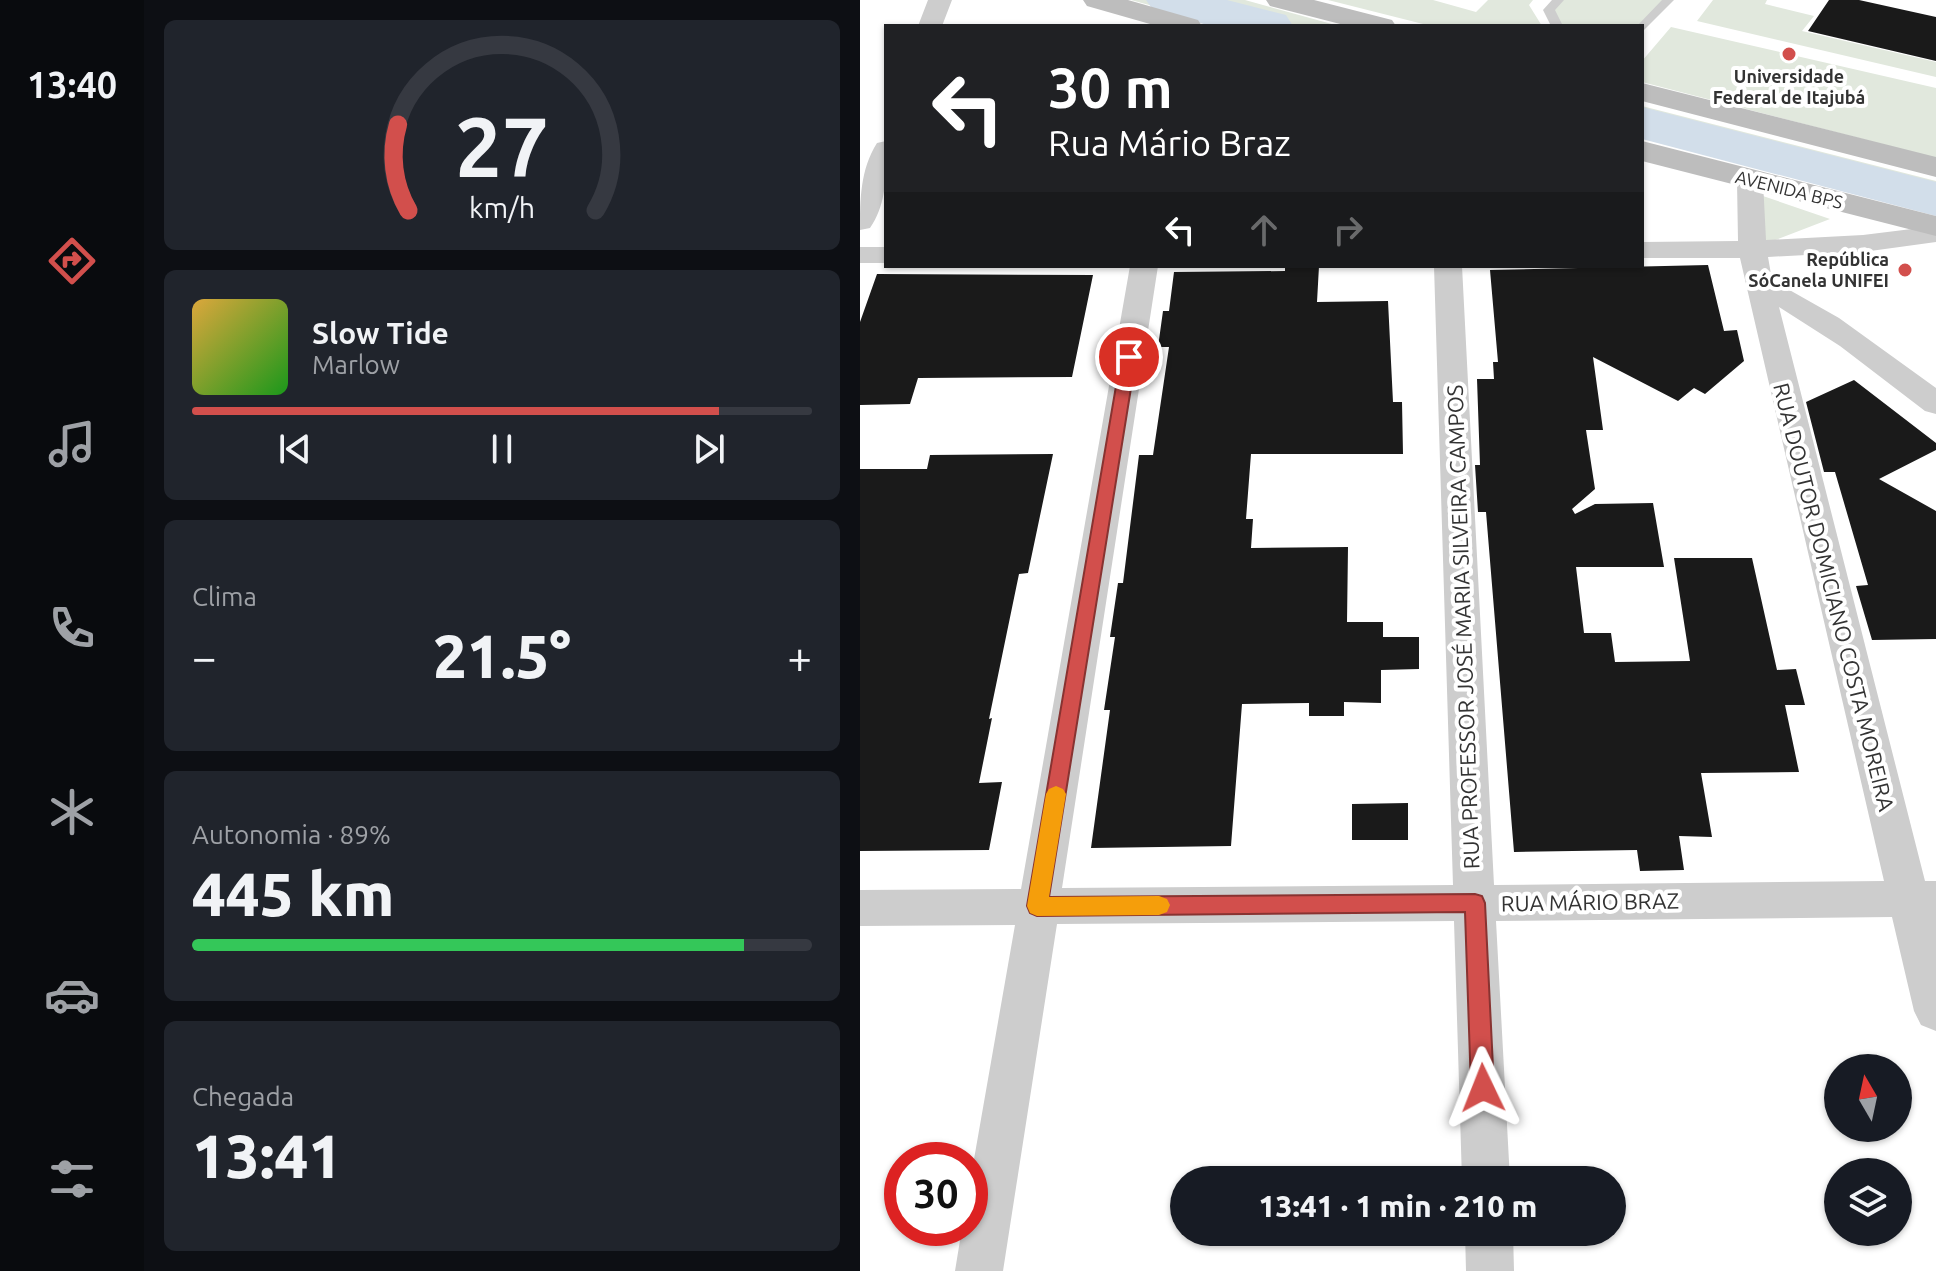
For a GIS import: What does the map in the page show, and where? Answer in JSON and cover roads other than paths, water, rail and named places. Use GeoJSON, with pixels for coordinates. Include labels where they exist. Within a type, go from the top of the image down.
{"type":"FeatureCollection","features":[{"type":"Feature","properties":{"kind":"main road"},"geometry":{"type":"LineString","coordinates":[[1097,0],[1180,24]]}},
{"type":"Feature","properties":{"kind":"main road"},"geometry":{"type":"LineString","coordinates":[[1280,0],[1374,24]]}},
{"type":"Feature","properties":{"kind":"main road"},"geometry":{"type":"LineString","coordinates":[[1644,93],[1936,167]]}},
{"type":"Feature","properties":{"kind":"main road","name":"AVENIDA BPS"},"geometry":{"type":"LineString","coordinates":[[1644,152],[1936,226]]}},
{"type":"Feature","properties":{"kind":"street"},"geometry":{"type":"LineString","coordinates":[[931,24],[940,0]]}},
{"type":"Feature","properties":{"kind":"street"},"geometry":{"type":"LineString","coordinates":[[860,222],[884,155]]}},
{"type":"Feature","properties":{"kind":"street","name":"RUA DOUTOR DOMICIANO COSTA MOREIRA"},"geometry":{"type":"LineString","coordinates":[[1750,181],[1752,249],[1759,285],[1922,899],[1936,1011]]}},
{"type":"Feature","properties":{"kind":"street"},"geometry":{"type":"LineString","coordinates":[[1644,250],[1752,249],[1884,241],[1936,234]]}},
{"type":"Feature","properties":{"kind":"street"},"geometry":{"type":"LineString","coordinates":[[860,255],[884,255]]}},
{"type":"Feature","properties":{"kind":"street"},"geometry":{"type":"LineString","coordinates":[[979,1271],[1144,268]]}},
{"type":"Feature","properties":{"kind":"street","name":"RUA PROFESSOR JOSÉ MARIA SILVEIRA CAMPOS"},"geometry":{"type":"LineString","coordinates":[[1448,268],[1485,1166]]}},
{"type":"Feature","properties":{"kind":"street"},"geometry":{"type":"LineString","coordinates":[[1759,285],[1817,315],[1936,404]]}},
{"type":"Feature","properties":{"kind":"street","name":"RUA MÁRIO BRAZ"},"geometry":{"type":"LineString","coordinates":[[860,908],[1922,899]]}},
{"type":"Feature","properties":{"kind":"street"},"geometry":{"type":"LineString","coordinates":[[1489,1246],[1490,1271]]}},
{"type":"Feature","properties":{"kind":"lane"},"geometry":{"type":"LineString","coordinates":[[1556,24],[1549,10],[1558,0]]}},
{"type":"Feature","properties":{"kind":"lane"},"geometry":{"type":"LineString","coordinates":[[1644,26],[1668,0]]}},
{"type":"Feature","properties":{"kind":"waterway"},"geometry":{"type":"LineString","coordinates":[[1170,0],[1260,24]]}},
{"type":"Feature","properties":{"kind":"waterway"},"geometry":{"type":"LineString","coordinates":[[1644,124],[1936,199]]}},
{"type":"Feature","properties":{"kind":"place","name":"Universidade Federal de Itajubá"},"geometry":{"type":"Point","coordinates":[1789,54]}},
{"type":"Feature","properties":{"kind":"place","name":"República SóCanela UNIFEI"},"geometry":{"type":"Point","coordinates":[1905,270]}}]}
